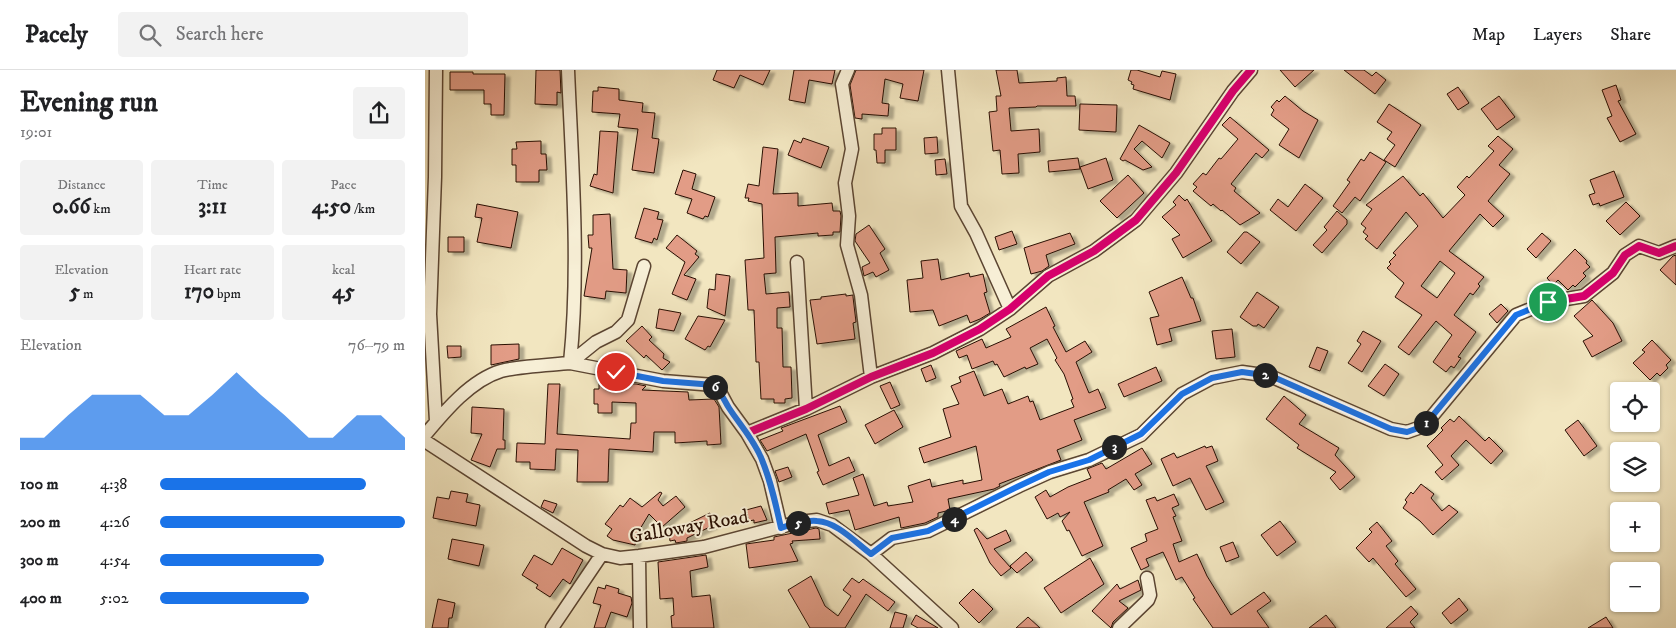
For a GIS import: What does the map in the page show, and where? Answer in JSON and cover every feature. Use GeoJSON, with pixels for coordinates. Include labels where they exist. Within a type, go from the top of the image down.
{"type":"FeatureCollection","features":[{"type":"Feature","properties":{"kind":"street"},"geometry":{"type":"LineString","coordinates":[[436,70],[435,177],[429,214],[430,314],[436,421]]}},
{"type":"Feature","properties":{"kind":"street"},"geometry":{"type":"LineString","coordinates":[[568,70],[574,195],[574,326],[569,363]]}},
{"type":"Feature","properties":{"kind":"street"},"geometry":{"type":"LineString","coordinates":[[848,70],[843,84],[851,150],[845,183],[849,216],[847,245],[861,295],[871,376]]}},
{"type":"Feature","properties":{"kind":"street"},"geometry":{"type":"LineString","coordinates":[[948,70],[961,206],[976,233],[1010,310]]}},
{"type":"Feature","properties":{"kind":"street"},"geometry":{"type":"LineString","coordinates":[[747,432],[806,408],[871,376],[933,353],[980,329],[1010,310],[1048,276],[1094,251],[1136,220],[1175,173],[1233,91],[1251,70]]}},
{"type":"Feature","properties":{"kind":"street"},"geometry":{"type":"LineString","coordinates":[[871,554],[892,538],[928,531],[1049,472],[1089,460],[1141,434],[1182,394],[1212,378],[1242,372],[1271,376],[1391,429],[1407,432],[1424,426],[1516,315],[1548,302],[1585,296],[1613,273],[1625,255],[1639,246],[1659,253],[1676,246]]}},
{"type":"Feature","properties":{"kind":"street"},"geometry":{"type":"LineString","coordinates":[[797,262],[806,408]]}},
{"type":"Feature","properties":{"kind":"street"},"geometry":{"type":"LineString","coordinates":[[569,363],[596,342],[616,332],[627,320],[644,266]]}},
{"type":"Feature","properties":{"kind":"street"},"geometry":{"type":"LineString","coordinates":[[425,435],[436,421],[477,381],[501,371],[569,363],[663,381],[714,385],[747,432],[762,459],[770,481],[781,528]]}},
{"type":"Feature","properties":{"kind":"street","name":"Galloway Road"},"geometry":{"type":"LineString","coordinates":[[425,441],[548,522],[602,554],[620,558],[703,547],[799,522],[817,520],[832,525],[871,554],[952,628]]}},
{"type":"Feature","properties":{"kind":"street"},"geometry":{"type":"LineString","coordinates":[[552,628],[602,554]]}},
{"type":"Feature","properties":{"kind":"street"},"geometry":{"type":"LineString","coordinates":[[639,556],[640,628]]}},
{"type":"Feature","properties":{"kind":"street"},"geometry":{"type":"LineString","coordinates":[[1119,628],[1148,600],[1150,595],[1147,578]]}},
{"type":"Feature","properties":{"kind":"building"},"geometry":{"type":"Polygon","coordinates":[[[536,70],[560,70],[561,93],[557,92],[557,105],[535,104],[536,70]]]}},
{"type":"Feature","properties":{"kind":"building"},"geometry":{"type":"Polygon","coordinates":[[[717,70],[770,70],[763,85],[740,75],[734,88],[713,80],[717,70]]]}},
{"type":"Feature","properties":{"kind":"building"},"geometry":{"type":"Polygon","coordinates":[[[794,70],[835,70],[832,84],[809,80],[805,103],[789,100],[794,70]]]}},
{"type":"Feature","properties":{"kind":"building"},"geometry":{"type":"Polygon","coordinates":[[[856,70],[924,70],[918,101],[900,98],[903,84],[885,79],[882,103],[889,104],[888,116],[862,114],[862,119],[855,118],[850,85],[856,70]]]}},
{"type":"Feature","properties":{"kind":"building"},"geometry":{"type":"Polygon","coordinates":[[[996,70],[1017,70],[1019,83],[1057,81],[1057,78],[1066,77],[1067,96],[1075,96],[1076,106],[1009,108],[1011,131],[1039,129],[1040,152],[1018,154],[1019,173],[1002,174],[1000,150],[993,151],[989,112],[997,111],[996,96],[1001,96],[996,70]]]}},
{"type":"Feature","properties":{"kind":"building"},"geometry":{"type":"Polygon","coordinates":[[[1131,70],[1160,77],[1162,71],[1176,74],[1170,100],[1133,89],[1134,85],[1128,80],[1131,70]]]}},
{"type":"Feature","properties":{"kind":"building"},"geometry":{"type":"Polygon","coordinates":[[[1280,70],[1314,70],[1295,87],[1280,70]]]}},
{"type":"Feature","properties":{"kind":"building"},"geometry":{"type":"Polygon","coordinates":[[[1344,70],[1364,70],[1372,76],[1376,72],[1386,80],[1375,94],[1344,70]]]}},
{"type":"Feature","properties":{"kind":"building"},"geometry":{"type":"Polygon","coordinates":[[[450,72],[505,74],[504,115],[491,115],[491,104],[484,104],[484,90],[450,90],[450,72]]]}},
{"type":"Feature","properties":{"kind":"building"},"geometry":{"type":"Polygon","coordinates":[[[1616,85],[1621,100],[1618,101],[1636,134],[1620,142],[1607,118],[1612,116],[1602,90],[1616,85]]]}},
{"type":"Feature","properties":{"kind":"building"},"geometry":{"type":"Polygon","coordinates":[[[598,87],[619,89],[619,100],[643,103],[642,112],[655,113],[652,138],[659,139],[654,173],[632,170],[638,129],[618,127],[620,114],[592,112],[593,91],[598,91],[598,87]]]}},
{"type":"Feature","properties":{"kind":"building"},"geometry":{"type":"Polygon","coordinates":[[[1458,87],[1469,103],[1458,110],[1447,94],[1458,87]]]}},
{"type":"Feature","properties":{"kind":"building"},"geometry":{"type":"Polygon","coordinates":[[[1285,96],[1303,111],[1318,120],[1299,158],[1279,145],[1289,129],[1271,115],[1274,110],[1271,107],[1277,100],[1279,102],[1285,96]]]}},
{"type":"Feature","properties":{"kind":"building"},"geometry":{"type":"Polygon","coordinates":[[[1499,96],[1515,117],[1497,130],[1481,109],[1499,96]]]}},
{"type":"Feature","properties":{"kind":"building"},"geometry":{"type":"Polygon","coordinates":[[[1080,104],[1117,105],[1116,132],[1079,130],[1080,104]]]}},
{"type":"Feature","properties":{"kind":"building"},"geometry":{"type":"Polygon","coordinates":[[[1389,104],[1421,125],[1395,167],[1384,160],[1395,145],[1387,139],[1392,132],[1377,122],[1389,104]]]}},
{"type":"Feature","properties":{"kind":"building"},"geometry":{"type":"Polygon","coordinates":[[[1230,117],[1269,150],[1262,158],[1256,153],[1231,184],[1236,188],[1234,191],[1260,213],[1240,225],[1213,204],[1211,206],[1193,191],[1197,187],[1193,184],[1203,173],[1206,175],[1219,158],[1221,159],[1238,139],[1222,125],[1230,117]]]}},
{"type":"Feature","properties":{"kind":"building"},"geometry":{"type":"Polygon","coordinates":[[[1139,125],[1170,143],[1162,158],[1142,141],[1134,149],[1152,167],[1143,170],[1120,159],[1139,125]]]}},
{"type":"Feature","properties":{"kind":"building"},"geometry":{"type":"Polygon","coordinates":[[[882,128],[896,128],[896,150],[885,150],[885,163],[877,163],[876,150],[874,150],[874,134],[882,134],[882,128]]]}},
{"type":"Feature","properties":{"kind":"building"},"geometry":{"type":"Polygon","coordinates":[[[600,131],[618,132],[613,193],[590,186],[594,174],[597,175],[600,131]]]}},
{"type":"Feature","properties":{"kind":"building"},"geometry":{"type":"Polygon","coordinates":[[[1498,136],[1513,149],[1499,165],[1510,174],[1488,201],[1504,216],[1493,227],[1480,214],[1449,251],[1484,277],[1473,295],[1470,293],[1454,315],[1476,332],[1458,357],[1461,358],[1454,368],[1451,366],[1446,372],[1433,362],[1452,335],[1436,321],[1409,355],[1398,347],[1422,315],[1395,297],[1404,283],[1387,268],[1391,264],[1389,262],[1396,255],[1393,253],[1418,226],[1406,212],[1377,249],[1365,239],[1368,236],[1363,232],[1366,228],[1361,224],[1372,209],[1366,205],[1403,176],[1420,196],[1423,193],[1443,218],[1465,195],[1457,187],[1467,176],[1469,178],[1494,151],[1488,146],[1498,136]],[[1440,261],[1421,286],[1437,298],[1455,273],[1440,261]]]}},
{"type":"Feature","properties":{"kind":"building"},"geometry":{"type":"Polygon","coordinates":[[[937,137],[938,153],[925,154],[924,138],[937,137]]]}},
{"type":"Feature","properties":{"kind":"building"},"geometry":{"type":"Polygon","coordinates":[[[803,138],[829,147],[821,168],[788,155],[794,140],[801,143],[803,138]]]}},
{"type":"Feature","properties":{"kind":"building"},"geometry":{"type":"Polygon","coordinates":[[[541,141],[541,154],[546,154],[547,170],[539,170],[539,182],[516,182],[516,165],[512,165],[512,149],[517,149],[516,142],[541,141]]]}},
{"type":"Feature","properties":{"kind":"building"},"geometry":{"type":"Polygon","coordinates":[[[763,147],[778,149],[773,194],[798,193],[798,206],[832,203],[833,211],[840,211],[841,216],[840,232],[833,232],[833,235],[818,236],[818,233],[775,237],[776,273],[764,274],[766,294],[789,292],[790,307],[777,308],[777,328],[782,328],[783,367],[791,367],[792,398],[785,399],[785,403],[774,403],[774,399],[761,399],[759,362],[756,362],[754,310],[748,310],[745,260],[764,258],[762,204],[748,201],[749,198],[745,198],[748,184],[759,186],[763,147]]]}},
{"type":"Feature","properties":{"kind":"building"},"geometry":{"type":"Polygon","coordinates":[[[1370,152],[1386,162],[1360,201],[1355,197],[1342,213],[1333,206],[1350,182],[1347,180],[1361,159],[1364,161],[1370,152]]]}},
{"type":"Feature","properties":{"kind":"building"},"geometry":{"type":"Polygon","coordinates":[[[1078,158],[1080,169],[1049,172],[1048,161],[1078,158]]]}},
{"type":"Feature","properties":{"kind":"building"},"geometry":{"type":"Polygon","coordinates":[[[1106,158],[1113,180],[1088,189],[1080,167],[1106,158]]]}},
{"type":"Feature","properties":{"kind":"building"},"geometry":{"type":"Polygon","coordinates":[[[945,159],[947,174],[936,175],[935,160],[945,159]]]}},
{"type":"Feature","properties":{"kind":"building"},"geometry":{"type":"Polygon","coordinates":[[[683,170],[696,174],[692,189],[715,197],[708,217],[705,216],[703,219],[687,213],[692,199],[675,194],[683,170]]]}},
{"type":"Feature","properties":{"kind":"building"},"geometry":{"type":"Polygon","coordinates":[[[1614,171],[1624,197],[1600,206],[1599,203],[1593,205],[1589,195],[1595,193],[1590,180],[1614,171]]]}},
{"type":"Feature","properties":{"kind":"building"},"geometry":{"type":"Polygon","coordinates":[[[1128,175],[1144,193],[1117,218],[1100,201],[1128,175]]]}},
{"type":"Feature","properties":{"kind":"building"},"geometry":{"type":"Polygon","coordinates":[[[1305,184],[1323,198],[1296,231],[1270,210],[1278,199],[1288,207],[1305,184]]]}},
{"type":"Feature","properties":{"kind":"building"},"geometry":{"type":"Polygon","coordinates":[[[1179,195],[1185,201],[1187,199],[1212,241],[1183,258],[1172,239],[1180,235],[1162,217],[1176,205],[1173,202],[1179,195]]]}},
{"type":"Feature","properties":{"kind":"building"},"geometry":{"type":"Polygon","coordinates":[[[1626,202],[1640,216],[1620,235],[1606,221],[1626,202]]]}},
{"type":"Feature","properties":{"kind":"building"},"geometry":{"type":"Polygon","coordinates":[[[477,204],[518,212],[511,248],[477,242],[482,218],[475,217],[477,204]]]}},
{"type":"Feature","properties":{"kind":"building"},"geometry":{"type":"Polygon","coordinates":[[[644,208],[659,212],[657,219],[663,220],[657,240],[654,238],[652,243],[635,238],[644,208]]]}},
{"type":"Feature","properties":{"kind":"building"},"geometry":{"type":"Polygon","coordinates":[[[1337,211],[1347,220],[1347,224],[1322,253],[1313,245],[1327,230],[1324,227],[1337,211]]]}},
{"type":"Feature","properties":{"kind":"building"},"geometry":{"type":"Polygon","coordinates":[[[610,214],[613,269],[627,270],[626,293],[606,291],[605,299],[584,296],[592,248],[589,248],[588,235],[593,235],[593,215],[610,214]]]}},
{"type":"Feature","properties":{"kind":"building"},"geometry":{"type":"Polygon","coordinates":[[[869,225],[885,249],[880,253],[889,270],[876,277],[873,272],[864,276],[862,267],[870,263],[855,241],[856,234],[869,225]]]}},
{"type":"Feature","properties":{"kind":"building"},"geometry":{"type":"Polygon","coordinates":[[[1012,231],[1017,244],[999,250],[995,237],[1012,231]]]}},
{"type":"Feature","properties":{"kind":"building"},"geometry":{"type":"Polygon","coordinates":[[[1244,232],[1247,232],[1260,242],[1241,264],[1227,252],[1244,232]]]}},
{"type":"Feature","properties":{"kind":"building"},"geometry":{"type":"Polygon","coordinates":[[[1070,233],[1075,244],[1046,255],[1049,266],[1042,271],[1031,274],[1024,248],[1070,233]]]}},
{"type":"Feature","properties":{"kind":"building"},"geometry":{"type":"Polygon","coordinates":[[[1542,233],[1551,241],[1536,258],[1527,249],[1542,233]]]}},
{"type":"Feature","properties":{"kind":"building"},"geometry":{"type":"Polygon","coordinates":[[[677,235],[697,251],[695,254],[699,257],[684,275],[696,279],[687,300],[672,294],[685,262],[666,248],[677,235]]]}},
{"type":"Feature","properties":{"kind":"building"},"geometry":{"type":"Polygon","coordinates":[[[448,237],[464,237],[464,252],[448,252],[448,237]]]}},
{"type":"Feature","properties":{"kind":"building"},"geometry":{"type":"Polygon","coordinates":[[[1575,249],[1587,261],[1586,263],[1590,267],[1583,273],[1586,276],[1575,287],[1573,285],[1568,290],[1558,280],[1553,285],[1547,278],[1575,249]]]}},
{"type":"Feature","properties":{"kind":"building"},"geometry":{"type":"Polygon","coordinates":[[[1676,255],[1676,285],[1660,270],[1676,255]]]}},
{"type":"Feature","properties":{"kind":"building"},"geometry":{"type":"Polygon","coordinates":[[[938,259],[941,280],[969,273],[970,277],[983,274],[987,292],[984,293],[990,313],[970,323],[967,315],[939,326],[933,310],[910,312],[907,280],[923,278],[921,261],[938,259]]]}},
{"type":"Feature","properties":{"kind":"building"},"geometry":{"type":"Polygon","coordinates":[[[716,274],[730,276],[725,316],[707,308],[709,289],[715,290],[716,274]]]}},
{"type":"Feature","properties":{"kind":"building"},"geometry":{"type":"Polygon","coordinates":[[[1182,277],[1191,298],[1193,298],[1201,321],[1169,329],[1172,341],[1157,345],[1150,318],[1159,316],[1149,292],[1182,277]]]}},
{"type":"Feature","properties":{"kind":"building"},"geometry":{"type":"Polygon","coordinates":[[[1257,292],[1279,307],[1264,328],[1258,324],[1253,326],[1240,317],[1257,292]]]}},
{"type":"Feature","properties":{"kind":"building"},"geometry":{"type":"Polygon","coordinates":[[[846,294],[846,296],[853,295],[856,322],[853,323],[855,339],[817,344],[810,300],[846,294]]]}},
{"type":"Feature","properties":{"kind":"building"},"geometry":{"type":"Polygon","coordinates":[[[1592,300],[1613,323],[1622,341],[1592,357],[1583,341],[1593,336],[1574,316],[1592,300]]]}},
{"type":"Feature","properties":{"kind":"building"},"geometry":{"type":"Polygon","coordinates":[[[1501,304],[1508,311],[1497,323],[1489,314],[1501,304]]]}},
{"type":"Feature","properties":{"kind":"building"},"geometry":{"type":"Polygon","coordinates":[[[1046,307],[1055,326],[1053,327],[1066,352],[1085,341],[1092,352],[1076,362],[1089,393],[1098,389],[1106,408],[1074,420],[1082,440],[1057,450],[1061,460],[999,484],[1000,486],[994,489],[948,499],[950,510],[938,513],[938,517],[925,523],[901,528],[899,517],[855,530],[849,510],[829,514],[826,503],[859,495],[853,478],[863,474],[874,506],[887,502],[888,506],[913,502],[908,486],[930,479],[932,487],[963,480],[963,484],[982,480],[976,446],[924,463],[919,448],[951,437],[943,409],[959,404],[951,386],[961,382],[959,377],[974,371],[984,396],[1002,389],[1008,404],[1028,396],[1030,402],[1033,401],[1040,420],[1074,407],[1064,374],[1055,360],[1057,358],[1047,339],[1030,348],[1038,364],[1026,369],[1025,367],[1004,377],[997,364],[995,365],[993,361],[972,369],[967,355],[959,358],[956,351],[982,339],[986,348],[1011,337],[1006,329],[1046,307]]]}},
{"type":"Feature","properties":{"kind":"building"},"geometry":{"type":"Polygon","coordinates":[[[659,309],[681,313],[674,331],[656,328],[659,309]]]}},
{"type":"Feature","properties":{"kind":"building"},"geometry":{"type":"Polygon","coordinates":[[[698,316],[725,320],[710,347],[708,346],[705,350],[685,339],[698,316]]]}},
{"type":"Feature","properties":{"kind":"building"},"geometry":{"type":"Polygon","coordinates":[[[642,326],[652,337],[649,340],[664,354],[663,358],[670,362],[662,370],[646,355],[644,358],[626,341],[642,326]]]}},
{"type":"Feature","properties":{"kind":"building"},"geometry":{"type":"Polygon","coordinates":[[[1232,329],[1235,357],[1216,359],[1212,331],[1232,329]]]}},
{"type":"Feature","properties":{"kind":"building"},"geometry":{"type":"Polygon","coordinates":[[[1363,331],[1381,341],[1362,372],[1348,363],[1361,344],[1357,341],[1363,331]]]}},
{"type":"Feature","properties":{"kind":"building"},"geometry":{"type":"Polygon","coordinates":[[[1652,340],[1671,360],[1666,365],[1668,368],[1660,376],[1657,373],[1650,380],[1633,363],[1645,352],[1642,350],[1652,340]]]}},
{"type":"Feature","properties":{"kind":"building"},"geometry":{"type":"Polygon","coordinates":[[[519,344],[519,359],[491,365],[491,345],[519,344]]]}},
{"type":"Feature","properties":{"kind":"building"},"geometry":{"type":"Polygon","coordinates":[[[447,346],[461,346],[461,357],[448,358],[447,346]]]}},
{"type":"Feature","properties":{"kind":"building"},"geometry":{"type":"Polygon","coordinates":[[[1317,347],[1328,351],[1320,371],[1309,367],[1317,347]]]}},
{"type":"Feature","properties":{"kind":"building"},"geometry":{"type":"Polygon","coordinates":[[[1385,364],[1399,374],[1384,396],[1368,386],[1385,364]]]}},
{"type":"Feature","properties":{"kind":"building"},"geometry":{"type":"Polygon","coordinates":[[[931,365],[936,378],[926,382],[921,369],[931,365]]]}},
{"type":"Feature","properties":{"kind":"building"},"geometry":{"type":"Polygon","coordinates":[[[1156,367],[1162,381],[1124,397],[1118,384],[1156,367]]]}},
{"type":"Feature","properties":{"kind":"building"},"geometry":{"type":"Polygon","coordinates":[[[890,382],[900,405],[891,409],[880,386],[890,382]]]}},
{"type":"Feature","properties":{"kind":"building"},"geometry":{"type":"Polygon","coordinates":[[[599,383],[636,384],[646,386],[642,390],[688,392],[689,400],[714,399],[719,407],[721,444],[707,445],[707,441],[675,443],[675,432],[654,432],[653,452],[609,449],[608,482],[577,482],[578,450],[556,449],[555,470],[530,469],[530,462],[516,462],[517,443],[545,444],[548,384],[560,384],[557,434],[630,439],[631,423],[636,423],[636,403],[612,402],[612,413],[598,413],[598,404],[594,404],[594,389],[599,389],[599,383]]]}},
{"type":"Feature","properties":{"kind":"building"},"geometry":{"type":"Polygon","coordinates":[[[1284,396],[1306,415],[1299,424],[1339,448],[1335,455],[1355,477],[1340,490],[1330,478],[1336,472],[1297,448],[1299,445],[1266,419],[1284,396]]]}},
{"type":"Feature","properties":{"kind":"building"},"geometry":{"type":"Polygon","coordinates":[[[840,406],[847,422],[818,435],[829,466],[849,457],[855,471],[823,485],[817,472],[819,471],[806,434],[767,451],[760,440],[783,431],[781,428],[840,406]]]}},
{"type":"Feature","properties":{"kind":"building"},"geometry":{"type":"Polygon","coordinates":[[[472,407],[504,409],[503,440],[505,440],[505,449],[497,449],[490,467],[471,460],[482,434],[471,433],[472,407]]]}},
{"type":"Feature","properties":{"kind":"building"},"geometry":{"type":"Polygon","coordinates":[[[894,410],[903,427],[875,444],[865,425],[894,410]]]}},
{"type":"Feature","properties":{"kind":"building"},"geometry":{"type":"Polygon","coordinates":[[[1459,416],[1485,441],[1489,437],[1503,451],[1491,464],[1466,440],[1451,456],[1459,465],[1442,480],[1435,472],[1443,465],[1427,446],[1443,430],[1441,428],[1450,419],[1454,422],[1459,416]]]}},
{"type":"Feature","properties":{"kind":"building"},"geometry":{"type":"Polygon","coordinates":[[[1578,420],[1597,446],[1584,456],[1565,430],[1578,420]]]}},
{"type":"Feature","properties":{"kind":"building"},"geometry":{"type":"Polygon","coordinates":[[[1205,446],[1206,448],[1212,446],[1218,461],[1206,466],[1224,502],[1206,510],[1190,478],[1173,486],[1161,459],[1174,453],[1177,458],[1205,446]]]}},
{"type":"Feature","properties":{"kind":"building"},"geometry":{"type":"Polygon","coordinates":[[[1142,448],[1152,464],[1135,474],[1142,485],[1134,490],[1126,479],[1108,490],[1109,492],[1084,502],[1103,546],[1082,556],[1069,530],[1067,531],[1062,521],[1070,512],[1060,517],[1058,513],[1047,519],[1035,497],[1046,490],[1050,497],[1068,487],[1091,478],[1087,469],[1102,463],[1106,469],[1142,448]]]}},
{"type":"Feature","properties":{"kind":"building"},"geometry":{"type":"Polygon","coordinates":[[[788,467],[792,477],[779,482],[775,471],[788,467]]]}},
{"type":"Feature","properties":{"kind":"building"},"geometry":{"type":"Polygon","coordinates":[[[1421,484],[1434,494],[1431,498],[1442,511],[1449,505],[1458,512],[1433,535],[1420,521],[1403,508],[1407,502],[1405,500],[1411,492],[1413,494],[1421,484]]]}},
{"type":"Feature","properties":{"kind":"building"},"geometry":{"type":"Polygon","coordinates":[[[451,491],[468,494],[466,502],[480,505],[476,526],[433,518],[437,497],[449,499],[451,491]]]}},
{"type":"Feature","properties":{"kind":"building"},"geometry":{"type":"Polygon","coordinates":[[[660,492],[662,493],[658,500],[663,506],[676,496],[685,507],[662,527],[649,514],[637,534],[635,545],[613,540],[607,536],[612,529],[605,524],[620,505],[623,507],[630,498],[642,507],[660,492]]]}},
{"type":"Feature","properties":{"kind":"building"},"geometry":{"type":"Polygon","coordinates":[[[1174,494],[1179,505],[1172,508],[1176,516],[1173,517],[1182,541],[1173,544],[1179,562],[1197,554],[1207,576],[1231,615],[1264,592],[1271,601],[1257,611],[1269,628],[1213,628],[1193,599],[1195,598],[1182,577],[1176,580],[1163,552],[1146,559],[1149,566],[1141,570],[1131,548],[1147,541],[1145,534],[1158,529],[1146,500],[1155,497],[1157,501],[1174,494]]]}},
{"type":"Feature","properties":{"kind":"building"},"geometry":{"type":"Polygon","coordinates":[[[544,500],[557,504],[553,513],[541,507],[544,500]]]}},
{"type":"Feature","properties":{"kind":"building"},"geometry":{"type":"Polygon","coordinates":[[[761,506],[767,520],[754,523],[754,520],[749,521],[746,510],[761,506]]]}},
{"type":"Feature","properties":{"kind":"building"},"geometry":{"type":"Polygon","coordinates":[[[710,513],[716,524],[687,538],[687,541],[676,543],[675,540],[670,541],[669,533],[710,513]]]}},
{"type":"Feature","properties":{"kind":"building"},"geometry":{"type":"Polygon","coordinates":[[[1280,521],[1296,542],[1277,556],[1261,535],[1280,521]]]}},
{"type":"Feature","properties":{"kind":"building"},"geometry":{"type":"Polygon","coordinates":[[[1377,522],[1392,541],[1386,546],[1398,561],[1395,564],[1416,589],[1406,597],[1373,558],[1369,562],[1356,548],[1372,532],[1369,529],[1377,522]]]}},
{"type":"Feature","properties":{"kind":"building"},"geometry":{"type":"Polygon","coordinates":[[[816,528],[819,529],[820,539],[792,541],[793,543],[790,544],[798,561],[749,568],[746,544],[774,540],[774,537],[816,528]]]}},
{"type":"Feature","properties":{"kind":"building"},"geometry":{"type":"Polygon","coordinates":[[[977,528],[987,539],[1006,530],[1011,541],[994,549],[1011,568],[1001,576],[990,563],[974,530],[977,528]]]}},
{"type":"Feature","properties":{"kind":"building"},"geometry":{"type":"Polygon","coordinates":[[[452,539],[484,545],[479,566],[448,559],[452,539]]]}},
{"type":"Feature","properties":{"kind":"building"},"geometry":{"type":"Polygon","coordinates":[[[1233,542],[1239,557],[1226,562],[1220,547],[1233,542]]]}},
{"type":"Feature","properties":{"kind":"building"},"geometry":{"type":"Polygon","coordinates":[[[562,548],[583,560],[570,584],[563,579],[550,597],[536,588],[538,585],[522,575],[534,555],[552,565],[562,548]]]}},
{"type":"Feature","properties":{"kind":"building"},"geometry":{"type":"Polygon","coordinates":[[[1026,552],[1033,560],[1017,573],[1010,566],[1026,552]]]}},
{"type":"Feature","properties":{"kind":"building"},"geometry":{"type":"Polygon","coordinates":[[[706,555],[708,567],[690,571],[692,597],[710,595],[714,628],[672,628],[671,616],[674,615],[673,598],[660,599],[658,562],[706,555]]]}},
{"type":"Feature","properties":{"kind":"building"},"geometry":{"type":"Polygon","coordinates":[[[1090,558],[1104,584],[1061,613],[1044,588],[1090,558]]]}},
{"type":"Feature","properties":{"kind":"building"},"geometry":{"type":"Polygon","coordinates":[[[811,576],[825,606],[838,616],[851,596],[843,590],[852,578],[859,583],[863,579],[895,602],[888,611],[866,594],[845,628],[810,628],[788,590],[811,576]]]}},
{"type":"Feature","properties":{"kind":"building"},"geometry":{"type":"Polygon","coordinates":[[[1138,580],[1141,590],[1119,601],[1128,608],[1113,622],[1111,628],[1092,611],[1117,584],[1120,589],[1138,580]]]}},
{"type":"Feature","properties":{"kind":"building"},"geometry":{"type":"Polygon","coordinates":[[[606,585],[619,589],[618,593],[631,597],[632,603],[627,617],[611,612],[605,628],[594,628],[601,605],[593,603],[598,587],[605,589],[606,585]]]}},
{"type":"Feature","properties":{"kind":"building"},"geometry":{"type":"Polygon","coordinates":[[[973,589],[993,609],[979,623],[959,603],[973,589]]]}},
{"type":"Feature","properties":{"kind":"building"},"geometry":{"type":"Polygon","coordinates":[[[1459,598],[1468,610],[1451,624],[1442,613],[1459,598]]]}},
{"type":"Feature","properties":{"kind":"building"},"geometry":{"type":"Polygon","coordinates":[[[438,599],[455,603],[452,618],[449,618],[448,628],[432,628],[438,599]]]}},
{"type":"Feature","properties":{"kind":"building"},"geometry":{"type":"Polygon","coordinates":[[[1411,606],[1418,614],[1410,622],[1415,628],[1386,628],[1411,606]]]}},
{"type":"Feature","properties":{"kind":"building"},"geometry":{"type":"Polygon","coordinates":[[[895,612],[907,615],[903,628],[890,628],[895,612]]]}},
{"type":"Feature","properties":{"kind":"building"},"geometry":{"type":"Polygon","coordinates":[[[916,615],[938,628],[918,628],[911,624],[916,615]]]}},
{"type":"Feature","properties":{"kind":"building"},"geometry":{"type":"Polygon","coordinates":[[[1326,615],[1336,628],[1309,628],[1326,615]]]}},
{"type":"Feature","properties":{"kind":"building"},"geometry":{"type":"Polygon","coordinates":[[[1028,617],[1040,628],[1016,628],[1028,617]]]}},
{"type":"Feature","properties":{"kind":"building"},"geometry":{"type":"Polygon","coordinates":[[[1606,617],[1613,628],[1588,628],[1606,617]]]}},
{"type":"Feature","properties":{"kind":"cycle path"},"geometry":{"type":"LineString","coordinates":[[781,528],[770,481],[762,459],[747,433],[806,409],[871,377],[933,353],[980,329],[1010,309],[1048,276],[1094,251],[1136,220],[1176,173],[1233,91],[1251,70]]}},
{"type":"Feature","properties":{"kind":"cycle path"},"geometry":{"type":"LineString","coordinates":[[871,554],[892,538],[928,531],[1050,472],[1089,460],[1141,435],[1182,394],[1212,378],[1242,372],[1270,376],[1391,429],[1407,432],[1424,426],[1516,315],[1548,302],[1584,296],[1613,273],[1625,255],[1639,246],[1659,253],[1676,246]]}},
{"type":"Feature","properties":{"kind":"route"},"geometry":{"type":"LineString","coordinates":[[616,372],[663,381],[714,385],[747,432],[762,459],[770,481],[781,528],[799,522],[817,520],[832,525],[871,554],[892,538],[928,531],[1049,472],[1089,460],[1141,434],[1182,394],[1212,378],[1242,372],[1271,376],[1391,429],[1407,432],[1424,426],[1470,368],[1516,315],[1548,302]]}}]}
